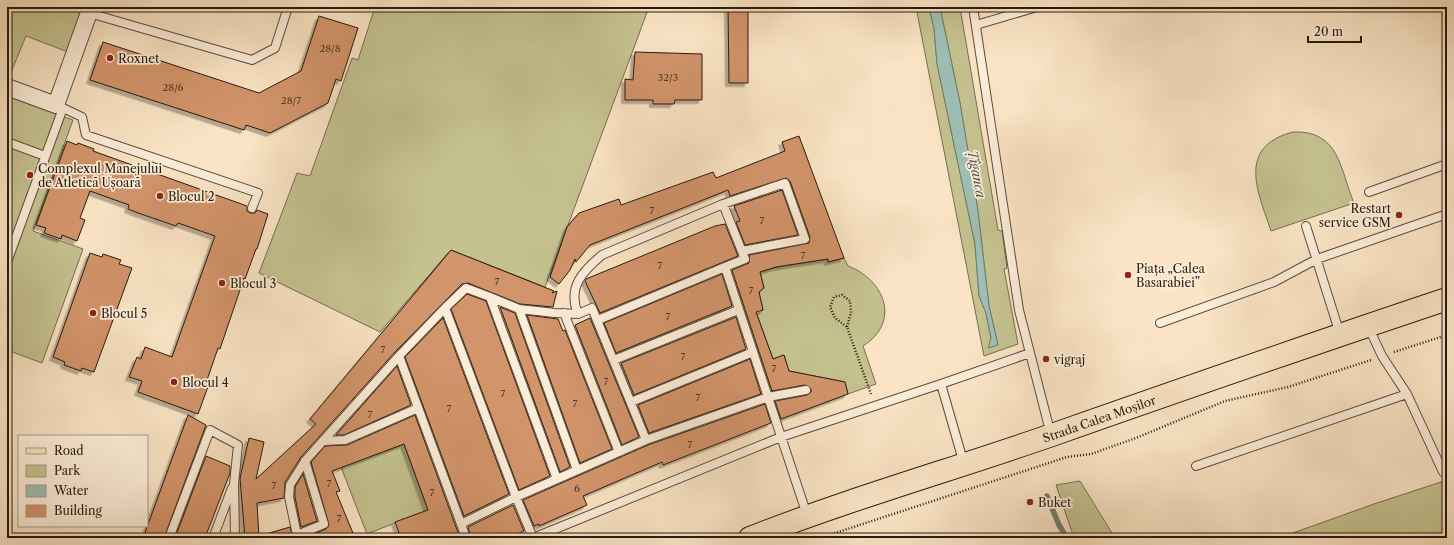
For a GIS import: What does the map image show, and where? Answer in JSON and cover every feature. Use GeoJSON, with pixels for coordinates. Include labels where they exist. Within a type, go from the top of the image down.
{"type":"FeatureCollection","features":[{"type":"Feature","properties":{"kind":"main road","name":"Strada Calea Moșilor"},"geometry":{"type":"LineString","coordinates":[[750,538],[807,516],[1051,435],[1368,325],[1446,302]]}},
{"type":"Feature","properties":{"kind":"street"},"geometry":{"type":"LineString","coordinates":[[7,88],[59,107],[90,10]]}},
{"type":"Feature","properties":{"kind":"lane"},"geometry":{"type":"LineString","coordinates":[[90,10],[252,60],[275,48],[288,7]]}},
{"type":"Feature","properties":{"kind":"lane"},"geometry":{"type":"LineString","coordinates":[[973,7],[1019,310],[1051,435]]}},
{"type":"Feature","properties":{"kind":"lane"},"geometry":{"type":"LineString","coordinates":[[976,25],[1037,7]]}},
{"type":"Feature","properties":{"kind":"lane"},"geometry":{"type":"LineString","coordinates":[[7,262],[45,156],[59,107],[82,117],[86,135],[258,193],[252,208]]}},
{"type":"Feature","properties":{"kind":"lane"},"geometry":{"type":"LineString","coordinates":[[7,142],[45,156]]}},
{"type":"Feature","properties":{"kind":"lane"},"geometry":{"type":"LineString","coordinates":[[1369,192],[1447,164]]}},
{"type":"Feature","properties":{"kind":"lane"},"geometry":{"type":"LineString","coordinates":[[578,314],[574,304],[576,285],[586,268],[602,255],[723,204],[785,183],[805,239],[742,251]]}},
{"type":"Feature","properties":{"kind":"lane"},"geometry":{"type":"LineString","coordinates":[[598,320],[745,259],[723,204]]}},
{"type":"Feature","properties":{"kind":"lane"},"geometry":{"type":"LineString","coordinates":[[1160,323],[1274,282],[1317,259],[1447,214]]}},
{"type":"Feature","properties":{"kind":"lane"},"geometry":{"type":"LineString","coordinates":[[1306,226],[1340,335]]}},
{"type":"Feature","properties":{"kind":"lane"},"geometry":{"type":"LineString","coordinates":[[725,267],[807,516]]}},
{"type":"Feature","properties":{"kind":"lane"},"geometry":{"type":"LineString","coordinates":[[305,461],[324,524],[297,535],[289,498],[290,485],[305,461],[399,356],[444,308],[466,288],[519,309],[578,314],[592,308],[646,440]]}},
{"type":"Feature","properties":{"kind":"lane"},"geometry":{"type":"LineString","coordinates":[[490,297],[556,479]]}},
{"type":"Feature","properties":{"kind":"lane"},"geometry":{"type":"LineString","coordinates":[[444,308],[533,538],[781,437],[1030,353]]}},
{"type":"Feature","properties":{"kind":"lane"},"geometry":{"type":"LineString","coordinates":[[519,309],[577,470]]}},
{"type":"Feature","properties":{"kind":"lane"},"geometry":{"type":"LineString","coordinates":[[614,360],[738,310]]}},
{"type":"Feature","properties":{"kind":"lane"},"geometry":{"type":"LineString","coordinates":[[564,314],[619,452]]}},
{"type":"Feature","properties":{"kind":"lane"},"geometry":{"type":"LineString","coordinates":[[1368,325],[1382,356],[1406,394],[1443,472],[1447,472]]}},
{"type":"Feature","properties":{"kind":"lane"},"geometry":{"type":"LineString","coordinates":[[631,402],[753,352]]}},
{"type":"Feature","properties":{"kind":"lane"},"geometry":{"type":"LineString","coordinates":[[399,356],[466,538]]}},
{"type":"Feature","properties":{"kind":"lane"},"geometry":{"type":"LineString","coordinates":[[941,384],[964,464]]}},
{"type":"Feature","properties":{"kind":"lane"},"geometry":{"type":"LineString","coordinates":[[461,524],[516,497],[646,440],[768,397],[806,390]]}},
{"type":"Feature","properties":{"kind":"lane"},"geometry":{"type":"LineString","coordinates":[[1196,466],[1406,394]]}},
{"type":"Feature","properties":{"kind":"lane"},"geometry":{"type":"LineString","coordinates":[[324,441],[345,440],[418,408]]}},
{"type":"Feature","properties":{"kind":"lane"},"geometry":{"type":"LineString","coordinates":[[169,538],[210,430],[238,445],[234,484],[235,538]]}},
{"type":"Feature","properties":{"kind":"lane"},"geometry":{"type":"LineString","coordinates":[[213,538],[234,484]]}},
{"type":"Feature","properties":{"kind":"path"},"geometry":{"type":"LineString","coordinates":[[847,327],[851,312],[850,302],[842,295],[834,297],[830,307],[835,318],[847,327],[875,406]]}},
{"type":"Feature","properties":{"kind":"path"},"geometry":{"type":"LineString","coordinates":[[820,538],[1067,457],[1091,454],[1136,438],[1225,401],[1288,387],[1447,335]]}},
{"type":"Feature","properties":{"kind":"green space"},"geometry":{"type":"Polygon","coordinates":[[[13,7],[42,7],[48,9],[49,7],[85,7],[68,52],[26,36],[7,82],[7,21],[13,7]]]}},
{"type":"Feature","properties":{"kind":"green space"},"geometry":{"type":"Polygon","coordinates":[[[375,7],[649,7],[545,287],[451,250],[380,332],[259,273],[297,173],[310,176],[352,58],[358,60],[375,7]]]}},
{"type":"Feature","properties":{"kind":"green space"},"geometry":{"type":"Polygon","coordinates":[[[916,7],[929,7],[934,28],[937,64],[975,244],[979,296],[986,313],[991,338],[989,347],[998,345],[989,306],[978,211],[960,103],[940,7],[960,7],[998,230],[1002,231],[1007,268],[1004,269],[1018,344],[984,356],[916,7]]]}},
{"type":"Feature","properties":{"kind":"green space","name":"Complexul Manejului de Atletică Ușoară"},"geometry":{"type":"Polygon","coordinates":[[[7,96],[73,120],[33,231],[83,249],[42,363],[7,350],[7,96]]]}},
{"type":"Feature","properties":{"kind":"green space"},"geometry":{"type":"Polygon","coordinates":[[[1293,132],[1309,133],[1320,138],[1329,145],[1336,154],[1354,203],[1271,231],[1257,186],[1256,172],[1258,160],[1264,148],[1275,139],[1293,132]]]}},
{"type":"Feature","properties":{"kind":"green space"},"geometry":{"type":"Polygon","coordinates":[[[844,258],[848,266],[861,272],[879,291],[884,302],[885,314],[882,325],[875,336],[863,346],[876,384],[848,394],[845,382],[779,369],[787,366],[784,355],[773,359],[757,315],[763,310],[759,292],[764,288],[760,272],[777,267],[828,259],[828,262],[844,258]]]}},
{"type":"Feature","properties":{"kind":"green space"},"geometry":{"type":"Polygon","coordinates":[[[404,444],[428,510],[367,534],[341,467],[404,444]]]}},
{"type":"Feature","properties":{"kind":"green space"},"geometry":{"type":"Polygon","coordinates":[[[1447,480],[1447,538],[1279,538],[1374,504],[1447,480]]]}},
{"type":"Feature","properties":{"kind":"green space"},"geometry":{"type":"Polygon","coordinates":[[[1080,481],[1115,538],[1074,538],[1056,485],[1080,481]]]}},
{"type":"Feature","properties":{"kind":"water"},"geometry":{"type":"Polygon","coordinates":[[[929,7],[940,7],[960,103],[978,211],[989,306],[998,345],[988,348],[991,338],[986,313],[979,296],[975,244],[937,64],[934,28],[929,7]]]}},
{"type":"Feature","properties":{"kind":"building"},"geometry":{"type":"Polygon","coordinates":[[[728,7],[748,7],[748,83],[729,83],[728,7]]]}},
{"type":"Feature","properties":{"kind":"building"},"geometry":{"type":"Polygon","coordinates":[[[319,16],[358,28],[341,81],[336,79],[328,103],[270,133],[246,125],[244,130],[90,80],[103,42],[259,93],[301,71],[319,16]]]}},
{"type":"Feature","properties":{"kind":"building"},"geometry":{"type":"Polygon","coordinates":[[[635,52],[702,54],[702,100],[675,100],[674,104],[653,104],[653,100],[625,100],[625,79],[633,80],[635,52]]]}},
{"type":"Feature","properties":{"kind":"building"},"geometry":{"type":"Polygon","coordinates":[[[799,136],[844,258],[828,262],[828,259],[776,267],[760,272],[764,288],[759,292],[763,310],[756,312],[773,359],[784,355],[789,371],[845,382],[848,394],[781,419],[775,401],[807,395],[811,392],[811,389],[805,385],[772,391],[732,270],[749,263],[749,255],[809,243],[810,237],[790,181],[786,178],[730,196],[728,190],[590,245],[576,262],[575,259],[570,270],[559,284],[550,277],[567,227],[579,213],[619,199],[621,205],[713,172],[716,178],[785,151],[782,142],[799,136]]]}},
{"type":"Feature","properties":{"kind":"building"},"geometry":{"type":"Polygon","coordinates":[[[67,141],[77,145],[78,143],[94,149],[93,151],[247,206],[247,211],[250,213],[255,213],[257,210],[268,214],[257,249],[245,279],[244,278],[220,349],[218,348],[206,383],[209,384],[198,414],[138,392],[142,381],[129,377],[137,357],[141,359],[145,347],[172,357],[215,236],[178,223],[176,226],[138,213],[128,209],[129,205],[90,191],[80,218],[85,220],[77,241],[62,235],[61,239],[44,233],[46,228],[36,225],[67,141]]]}},
{"type":"Feature","properties":{"kind":"building"},"geometry":{"type":"Polygon","coordinates":[[[782,190],[798,235],[745,245],[736,222],[740,221],[734,206],[782,190]]]}},
{"type":"Feature","properties":{"kind":"building"},"geometry":{"type":"Polygon","coordinates":[[[725,224],[738,256],[600,313],[585,281],[586,279],[715,226],[725,224]]]}},
{"type":"Feature","properties":{"kind":"building"},"geometry":{"type":"Polygon","coordinates":[[[451,250],[554,291],[552,293],[557,291],[553,307],[520,304],[468,283],[462,284],[395,352],[301,457],[285,482],[284,498],[257,503],[259,538],[245,538],[240,478],[249,438],[264,442],[256,479],[316,424],[310,419],[451,250]]]}},
{"type":"Feature","properties":{"kind":"building","name":"Blocul 5"},"geometry":{"type":"Polygon","coordinates":[[[90,253],[102,257],[103,254],[121,260],[119,264],[132,268],[94,372],[82,368],[81,371],[64,365],[65,362],[53,357],[90,253]]]}},
{"type":"Feature","properties":{"kind":"building"},"geometry":{"type":"Polygon","coordinates":[[[722,274],[732,306],[616,353],[604,323],[722,274]]]}},
{"type":"Feature","properties":{"kind":"building"},"geometry":{"type":"Polygon","coordinates":[[[467,294],[486,301],[550,476],[519,490],[451,309],[467,294]]]}},
{"type":"Feature","properties":{"kind":"building"},"geometry":{"type":"Polygon","coordinates":[[[500,307],[515,313],[570,467],[560,472],[500,307]]]}},
{"type":"Feature","properties":{"kind":"building"},"geometry":{"type":"Polygon","coordinates":[[[527,315],[558,319],[563,331],[565,330],[612,449],[580,463],[527,315]]]}},
{"type":"Feature","properties":{"kind":"building"},"geometry":{"type":"Polygon","coordinates":[[[736,317],[746,349],[634,395],[621,363],[736,317]]]}},
{"type":"Feature","properties":{"kind":"building"},"geometry":{"type":"Polygon","coordinates":[[[443,318],[509,494],[464,516],[405,357],[443,318]]]}},
{"type":"Feature","properties":{"kind":"building"},"geometry":{"type":"Polygon","coordinates":[[[590,318],[639,437],[622,445],[575,325],[590,318]]]}},
{"type":"Feature","properties":{"kind":"building"},"geometry":{"type":"Polygon","coordinates":[[[750,359],[761,394],[649,433],[638,405],[750,359]]]}},
{"type":"Feature","properties":{"kind":"building"},"geometry":{"type":"Polygon","coordinates":[[[397,366],[411,405],[344,435],[336,435],[397,366]]]}},
{"type":"Feature","properties":{"kind":"building"},"geometry":{"type":"Polygon","coordinates":[[[765,404],[771,423],[663,465],[662,462],[583,496],[587,505],[539,526],[539,524],[534,526],[523,500],[648,445],[765,404]]]}},
{"type":"Feature","properties":{"kind":"building"},"geometry":{"type":"Polygon","coordinates":[[[188,415],[206,425],[164,538],[143,538],[188,415]]]}},
{"type":"Feature","properties":{"kind":"building"},"geometry":{"type":"Polygon","coordinates":[[[415,415],[460,538],[401,538],[395,522],[428,510],[404,444],[332,471],[340,491],[336,492],[355,538],[304,538],[326,529],[329,525],[311,462],[325,446],[347,445],[415,415]]]}},
{"type":"Feature","properties":{"kind":"building"},"geometry":{"type":"Polygon","coordinates":[[[206,456],[230,466],[230,473],[205,538],[175,538],[206,456]]]}},
{"type":"Feature","properties":{"kind":"building"},"geometry":{"type":"Polygon","coordinates":[[[303,474],[317,521],[301,527],[295,497],[295,487],[303,474]]]}},
{"type":"Feature","properties":{"kind":"building"},"geometry":{"type":"Polygon","coordinates":[[[513,505],[524,531],[508,538],[471,538],[468,527],[513,505]]]}},
{"type":"Feature","properties":{"kind":"building"},"geometry":{"type":"Polygon","coordinates":[[[290,527],[293,538],[266,538],[266,534],[290,527]]]}},
{"type":"Feature","properties":{"kind":"waterway","name":"Țîganca"},"geometry":{"type":"LineString","coordinates":[[1047,496],[1059,525],[1067,538]]}},
{"type":"Feature","properties":{"kind":"place","name":"Roxnet"},"geometry":{"type":"Point","coordinates":[110,58]}},
{"type":"Feature","properties":{"kind":"place","name":"Complexul Manejului de Atletică Ușoară"},"geometry":{"type":"Point","coordinates":[30,175]}},
{"type":"Feature","properties":{"kind":"place","name":"Blocul 2"},"geometry":{"type":"Point","coordinates":[160,196]}},
{"type":"Feature","properties":{"kind":"place","name":"Restart service GSM"},"geometry":{"type":"Point","coordinates":[1399,215]}},
{"type":"Feature","properties":{"kind":"place","name":"Piața „Calea Basarabiei”"},"geometry":{"type":"Point","coordinates":[1128,275]}},
{"type":"Feature","properties":{"kind":"place","name":"Blocul 3"},"geometry":{"type":"Point","coordinates":[222,283]}},
{"type":"Feature","properties":{"kind":"place","name":"Blocul 5"},"geometry":{"type":"Point","coordinates":[93,313]}},
{"type":"Feature","properties":{"kind":"place","name":"vigraj"},"geometry":{"type":"Point","coordinates":[1046,359]}},
{"type":"Feature","properties":{"kind":"place","name":"Blocul 4"},"geometry":{"type":"Point","coordinates":[174,382]}},
{"type":"Feature","properties":{"kind":"place","name":"Buket"},"geometry":{"type":"Point","coordinates":[1030,502]}}]}
